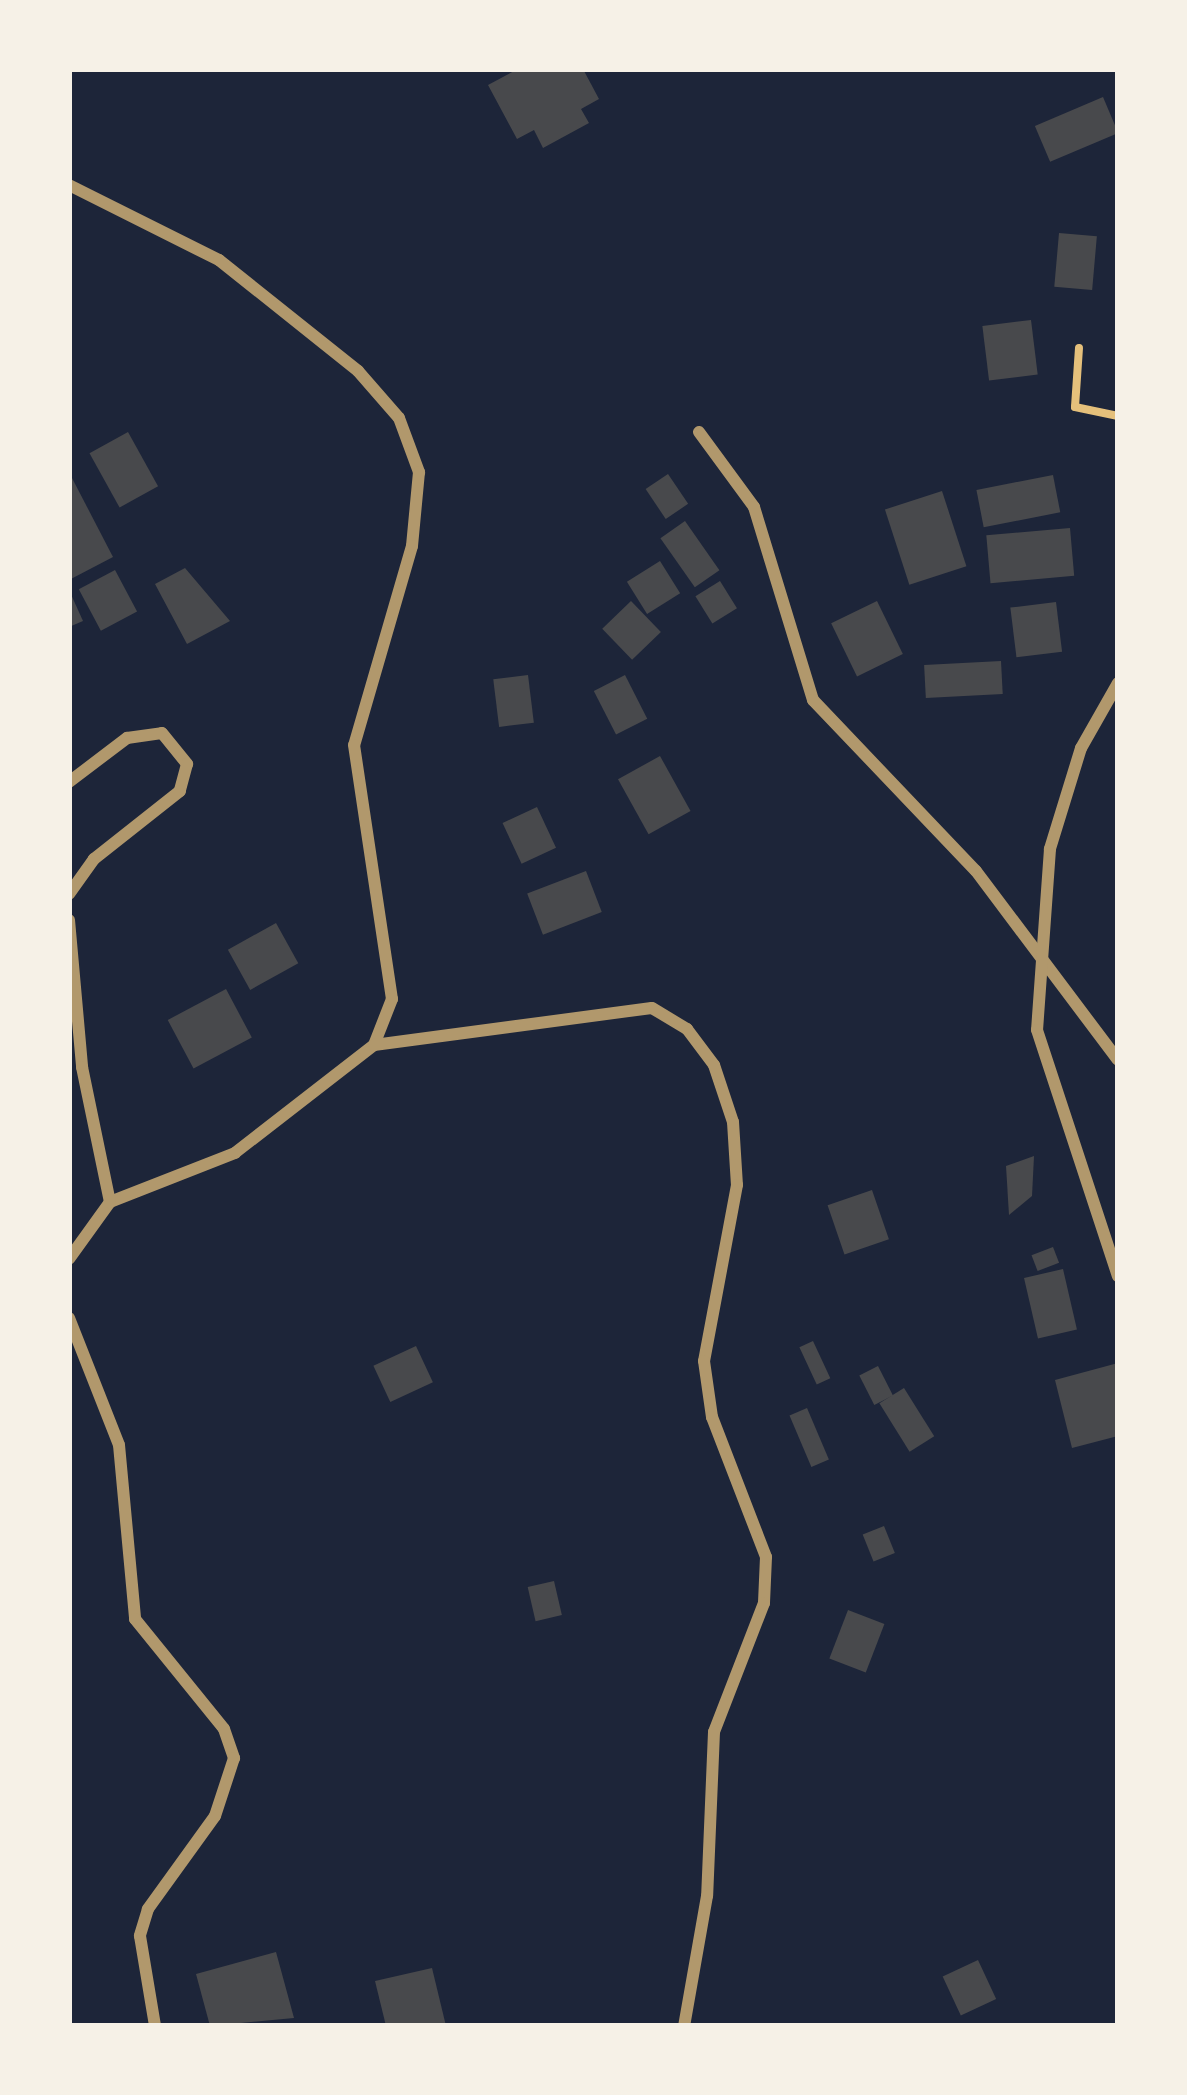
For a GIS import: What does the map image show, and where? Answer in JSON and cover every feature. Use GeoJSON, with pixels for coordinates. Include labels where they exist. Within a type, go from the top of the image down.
{"type":"FeatureCollection","features":[{"type":"Feature","properties":{"kind":"street"},"geometry":{"type":"LineString","coordinates":[[69,185],[219,260],[358,371],[399,418],[419,472],[412,547],[372,652],[354,745],[392,999],[374,1046]]}},
{"type":"Feature","properties":{"kind":"street"},"geometry":{"type":"LineString","coordinates":[[699,432],[754,507],[813,700],[1039,947],[1118,1060]]}},
{"type":"Feature","properties":{"kind":"street"},"geometry":{"type":"LineString","coordinates":[[1118,683],[1081,748],[1056,829],[1039,947],[1037,1030],[1118,1276]]}},
{"type":"Feature","properties":{"kind":"street"},"geometry":{"type":"LineString","coordinates":[[69,782],[127,738],[162,733],[187,764],[180,791],[94,859],[69,894]]}},
{"type":"Feature","properties":{"kind":"street"},"geometry":{"type":"LineString","coordinates":[[69,920],[82,1067],[110,1202]]}},
{"type":"Feature","properties":{"kind":"street"},"geometry":{"type":"LineString","coordinates":[[69,1259],[110,1202],[236,1154],[374,1046],[652,1008],[714,1065],[734,1122],[737,1185],[704,1361],[712,1417],[766,1557],[764,1603],[718,1716],[706,1896],[684,2026]]}},
{"type":"Feature","properties":{"kind":"street"},"geometry":{"type":"LineString","coordinates":[[69,1318],[119,1445],[135,1619],[224,1729],[234,1758],[215,1816],[148,1909],[140,1936],[155,2026]]}},
{"type":"Feature","properties":{"kind":"path"},"geometry":{"type":"LineString","coordinates":[[1079,348],[1075,407],[1118,416]]}},
{"type":"Feature","properties":{"kind":"shaded area"},"geometry":{"type":"Polygon","coordinates":[[[69,69],[1118,69],[1118,2026],[69,2026],[69,69]]]}},
{"type":"Feature","properties":{"kind":"building"},"geometry":{"type":"Polygon","coordinates":[[[518,69],[583,69],[599,99],[581,109],[589,123],[543,148],[534,130],[517,139],[488,85],[518,69]]]}},
{"type":"Feature","properties":{"kind":"building"},"geometry":{"type":"Polygon","coordinates":[[[1103,97],[1118,133],[1050,162],[1035,126],[1103,97]]]}},
{"type":"Feature","properties":{"kind":"building"},"geometry":{"type":"Polygon","coordinates":[[[1059,233],[1097,236],[1092,290],[1054,287],[1059,233]]]}},
{"type":"Feature","properties":{"kind":"building"},"geometry":{"type":"Polygon","coordinates":[[[1031,320],[1038,375],[989,381],[982,326],[1031,320]]]}},
{"type":"Feature","properties":{"kind":"building"},"geometry":{"type":"Polygon","coordinates":[[[128,432],[158,486],[120,508],[90,453],[128,432]]]}},
{"type":"Feature","properties":{"kind":"building"},"geometry":{"type":"Polygon","coordinates":[[[668,474],[688,504],[666,519],[646,489],[668,474]]]}},
{"type":"Feature","properties":{"kind":"building"},"geometry":{"type":"Polygon","coordinates":[[[1053,475],[1060,512],[984,527],[976,490],[1053,475]]]}},
{"type":"Feature","properties":{"kind":"building"},"geometry":{"type":"Polygon","coordinates":[[[72,478],[113,557],[69,580],[69,480],[72,478]]]}},
{"type":"Feature","properties":{"kind":"building"},"geometry":{"type":"Polygon","coordinates":[[[942,491],[966,566],[909,585],[885,510],[942,491]]]}},
{"type":"Feature","properties":{"kind":"building"},"geometry":{"type":"Polygon","coordinates":[[[685,521],[719,570],[695,587],[660,538],[685,521]]]}},
{"type":"Feature","properties":{"kind":"building"},"geometry":{"type":"Polygon","coordinates":[[[1070,528],[1074,576],[991,583],[986,535],[1070,528]]]}},
{"type":"Feature","properties":{"kind":"building"},"geometry":{"type":"Polygon","coordinates":[[[660,561],[680,593],[647,614],[627,582],[660,561]]]}},
{"type":"Feature","properties":{"kind":"building"},"geometry":{"type":"Polygon","coordinates":[[[185,568],[230,621],[187,644],[155,584],[185,568]]]}},
{"type":"Feature","properties":{"kind":"building"},"geometry":{"type":"Polygon","coordinates":[[[115,570],[137,611],[101,631],[79,589],[115,570]]]}},
{"type":"Feature","properties":{"kind":"building"},"geometry":{"type":"Polygon","coordinates":[[[720,581],[737,608],[712,624],[695,596],[720,581]]]}},
{"type":"Feature","properties":{"kind":"building"},"geometry":{"type":"Polygon","coordinates":[[[69,590],[83,621],[69,627],[69,590]]]}},
{"type":"Feature","properties":{"kind":"building"},"geometry":{"type":"Polygon","coordinates":[[[631,601],[661,632],[632,660],[602,629],[631,601]]]}},
{"type":"Feature","properties":{"kind":"building"},"geometry":{"type":"Polygon","coordinates":[[[877,601],[903,654],[857,676],[831,623],[877,601]]]}},
{"type":"Feature","properties":{"kind":"building"},"geometry":{"type":"Polygon","coordinates":[[[1056,602],[1062,652],[1016,657],[1010,608],[1056,602]]]}},
{"type":"Feature","properties":{"kind":"building"},"geometry":{"type":"Polygon","coordinates":[[[1001,661],[1003,694],[926,698],[924,665],[1001,661]]]}},
{"type":"Feature","properties":{"kind":"building"},"geometry":{"type":"Polygon","coordinates":[[[528,675],[534,723],[499,727],[493,679],[528,675]]]}},
{"type":"Feature","properties":{"kind":"building"},"geometry":{"type":"Polygon","coordinates":[[[625,675],[647,719],[616,735],[594,691],[625,675]]]}},
{"type":"Feature","properties":{"kind":"building"},"geometry":{"type":"Polygon","coordinates":[[[660,756],[691,811],[649,834],[618,779],[660,756]]]}},
{"type":"Feature","properties":{"kind":"building"},"geometry":{"type":"Polygon","coordinates":[[[537,807],[556,848],[522,864],[503,823],[537,807]]]}},
{"type":"Feature","properties":{"kind":"building"},"geometry":{"type":"Polygon","coordinates":[[[586,871],[602,912],[543,935],[527,894],[586,871]]]}},
{"type":"Feature","properties":{"kind":"building"},"geometry":{"type":"Polygon","coordinates":[[[276,923],[298,963],[250,990],[228,950],[276,923]]]}},
{"type":"Feature","properties":{"kind":"building"},"geometry":{"type":"Polygon","coordinates":[[[226,989],[252,1038],[194,1069],[168,1020],[226,989]]]}},
{"type":"Feature","properties":{"kind":"building"},"geometry":{"type":"Polygon","coordinates":[[[1034,1156],[1032,1196],[1009,1215],[1006,1166],[1034,1156]]]}},
{"type":"Feature","properties":{"kind":"building"},"geometry":{"type":"Polygon","coordinates":[[[872,1190],[889,1239],[844,1254],[828,1205],[872,1190]]]}},
{"type":"Feature","properties":{"kind":"building"},"geometry":{"type":"Polygon","coordinates":[[[1053,1247],[1059,1263],[1038,1271],[1032,1255],[1053,1247]]]}},
{"type":"Feature","properties":{"kind":"building"},"geometry":{"type":"Polygon","coordinates":[[[1063,1269],[1077,1329],[1038,1338],[1024,1278],[1063,1269]]]}},
{"type":"Feature","properties":{"kind":"building"},"geometry":{"type":"Polygon","coordinates":[[[813,1341],[830,1378],[817,1384],[799,1347],[813,1341]]]}},
{"type":"Feature","properties":{"kind":"building"},"geometry":{"type":"Polygon","coordinates":[[[416,1346],[433,1382],[390,1402],[373,1366],[416,1346]]]}},
{"type":"Feature","properties":{"kind":"building"},"geometry":{"type":"Polygon","coordinates":[[[1118,1363],[1118,1436],[1072,1448],[1055,1380],[1118,1363]]]}},
{"type":"Feature","properties":{"kind":"building"},"geometry":{"type":"Polygon","coordinates":[[[878,1366],[893,1395],[874,1405],[859,1376],[878,1366]]]}},
{"type":"Feature","properties":{"kind":"building"},"geometry":{"type":"Polygon","coordinates":[[[904,1388],[934,1436],[910,1452],[879,1403],[904,1388]]]}},
{"type":"Feature","properties":{"kind":"building"},"geometry":{"type":"Polygon","coordinates":[[[807,1408],[829,1460],[811,1467],[790,1415],[807,1408]]]}},
{"type":"Feature","properties":{"kind":"building"},"geometry":{"type":"Polygon","coordinates":[[[884,1526],[895,1553],[874,1562],[863,1535],[884,1526]]]}},
{"type":"Feature","properties":{"kind":"building"},"geometry":{"type":"Polygon","coordinates":[[[554,1581],[562,1615],[536,1621],[528,1587],[554,1581]]]}},
{"type":"Feature","properties":{"kind":"building"},"geometry":{"type":"Polygon","coordinates":[[[848,1610],[884,1624],[866,1673],[829,1659],[848,1610]]]}},
{"type":"Feature","properties":{"kind":"building"},"geometry":{"type":"Polygon","coordinates":[[[276,1952],[294,2018],[210,2026],[196,1974],[276,1952]]]}},
{"type":"Feature","properties":{"kind":"building"},"geometry":{"type":"Polygon","coordinates":[[[978,1960],[996,1999],[961,2015],[943,1976],[978,1960]]]}},
{"type":"Feature","properties":{"kind":"building"},"geometry":{"type":"Polygon","coordinates":[[[432,1968],[446,2026],[386,2026],[375,1981],[432,1968]]]}}]}
